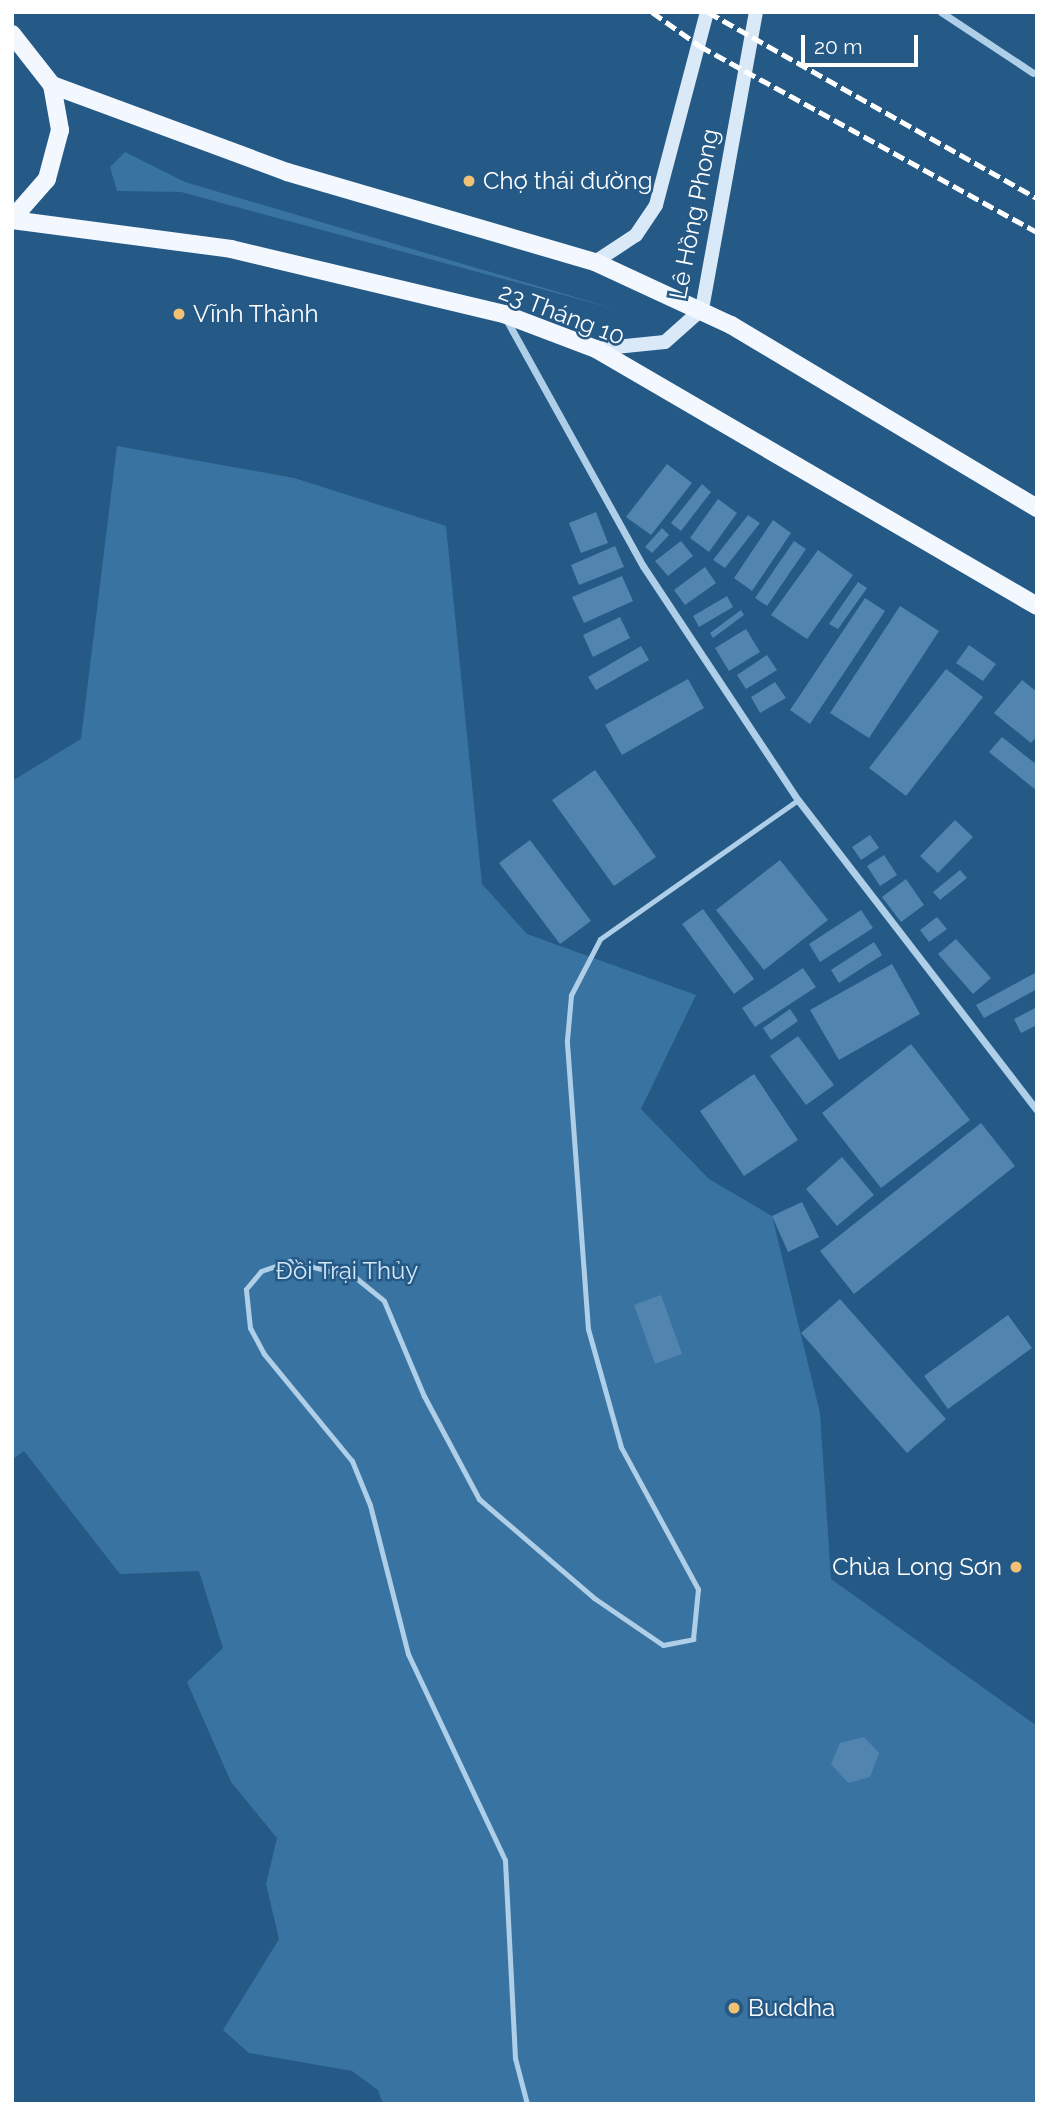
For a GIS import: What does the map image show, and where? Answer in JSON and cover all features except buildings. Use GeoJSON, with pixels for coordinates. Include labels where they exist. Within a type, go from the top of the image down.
{"type":"FeatureCollection","features":[{"type":"Feature","properties":{"kind":"main road","name":"Lê Hồng Phong"},"geometry":{"type":"LineString","coordinates":[[595,262],[636,235],[656,205],[707,12]]}},
{"type":"Feature","properties":{"kind":"main road","name":"Lê Hồng Phong"},"geometry":{"type":"LineString","coordinates":[[596,349],[666,342],[702,309],[756,12]]}},
{"type":"Feature","properties":{"kind":"main road"},"geometry":{"type":"LineString","coordinates":[[12,34],[52,85],[287,172],[595,262],[702,309],[1037,508]]}},
{"type":"Feature","properties":{"kind":"main road"},"geometry":{"type":"LineString","coordinates":[[12,219],[39,190],[57,153],[52,85]]}},
{"type":"Feature","properties":{"kind":"main road","name":"23 Tháng 10"},"geometry":{"type":"LineString","coordinates":[[12,219],[231,249],[504,314],[596,349],[1037,606]]}},
{"type":"Feature","properties":{"kind":"street"},"geometry":{"type":"LineString","coordinates":[[940,12],[1033,73]]}},
{"type":"Feature","properties":{"kind":"street"},"geometry":{"type":"LineString","coordinates":[[504,314],[643,566],[798,800],[1037,1110]]}},
{"type":"Feature","properties":{"kind":"lane"},"geometry":{"type":"LineString","coordinates":[[527,2104],[515,2058],[505,1860],[408,1654],[370,1505],[352,1461],[264,1354],[250,1328],[246,1289],[261,1271],[290,1261],[356,1278],[384,1301],[424,1396],[479,1499],[594,1598],[663,1646],[693,1639],[698,1589],[621,1447],[588,1329],[567,1040],[571,995],[600,939],[798,800]]}},
{"type":"Feature","properties":{"kind":"green space"},"geometry":{"type":"Polygon","coordinates":[[[125,152],[185,182],[619,310],[181,192],[117,191],[110,167],[125,152]]]}},
{"type":"Feature","properties":{"kind":"green space","name":"Đồi Trại Thủy"},"geometry":{"type":"Polygon","coordinates":[[[117,446],[294,478],[446,526],[482,884],[527,934],[696,995],[641,1109],[709,1179],[772,1216],[820,1413],[831,1579],[1037,1726],[1037,2104],[383,2104],[378,2090],[352,2071],[249,2053],[223,2030],[279,1939],[266,1884],[277,1838],[231,1782],[187,1682],[223,1648],[199,1571],[120,1574],[24,1451],[12,1460],[12,781],[81,739],[117,446]]]}},
{"type":"Feature","properties":{"kind":"railway"},"geometry":{"type":"LineString","coordinates":[[652,12],[700,46],[1037,232]]}},
{"type":"Feature","properties":{"kind":"railway"},"geometry":{"type":"LineString","coordinates":[[708,12],[1037,198]]}},
{"type":"Feature","properties":{"kind":"place","name":"Chợ thái đường"},"geometry":{"type":"Point","coordinates":[469,181]}},
{"type":"Feature","properties":{"kind":"place","name":"Vĩnh Thành"},"geometry":{"type":"Point","coordinates":[179,314]}},
{"type":"Feature","properties":{"kind":"place","name":"Chùa Long Sơn"},"geometry":{"type":"Point","coordinates":[1016,1567]}},
{"type":"Feature","properties":{"kind":"place","name":"Buddha"},"geometry":{"type":"Point","coordinates":[734,2008]}}]}
